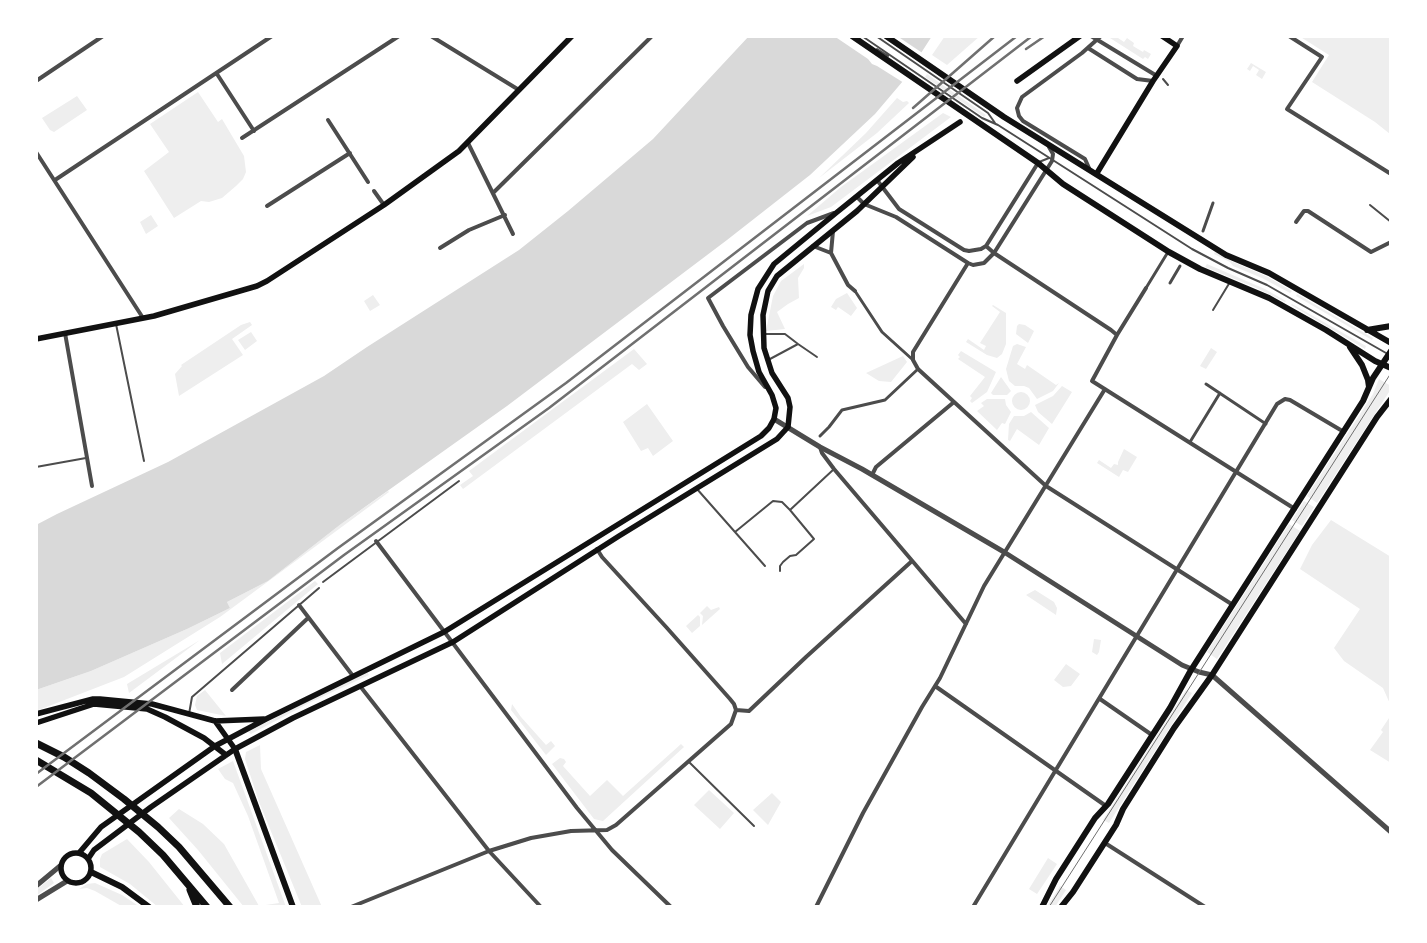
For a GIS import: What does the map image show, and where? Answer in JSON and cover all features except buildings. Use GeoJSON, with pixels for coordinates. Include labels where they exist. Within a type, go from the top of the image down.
{"type":"FeatureCollection","features":[{"type":"Feature","properties":{"kind":"highway"},"geometry":{"type":"LineString","coordinates":[[36,743],[64,757],[94,776],[124,799],[179,847],[230,907]]}},
{"type":"Feature","properties":{"kind":"highway"},"geometry":{"type":"LineString","coordinates":[[36,760],[80,785],[112,808],[163,855],[207,907]]}},
{"type":"Feature","properties":{"kind":"highway"},"geometry":{"type":"LineString","coordinates":[[186,881],[198,907]]}},
{"type":"Feature","properties":{"kind":"main road"},"geometry":{"type":"LineString","coordinates":[[36,339],[143,318],[200,303],[267,281],[384,206],[436,169],[468,143],[572,36]]}},
{"type":"Feature","properties":{"kind":"main road"},"geometry":{"type":"LineString","coordinates":[[852,36],[980,120],[1063,184],[1168,252],[1200,269],[1252,290],[1286,307],[1391,368]]}},
{"type":"Feature","properties":{"kind":"main road"},"geometry":{"type":"LineString","coordinates":[[886,36],[990,111],[1097,173],[1226,255],[1269,273],[1365,330],[1391,343]]}},
{"type":"Feature","properties":{"kind":"main road"},"geometry":{"type":"LineString","coordinates":[[1017,81],[1080,36]]}},
{"type":"Feature","properties":{"kind":"main road"},"geometry":{"type":"LineString","coordinates":[[1097,173],[1177,46],[1162,36]]}},
{"type":"Feature","properties":{"kind":"main road"},"geometry":{"type":"LineString","coordinates":[[79,853],[101,828],[215,746],[444,632],[761,436],[774,419],[776,408],[772,395],[759,372],[750,335],[751,315],[758,289],[774,264],[877,180],[960,122]]}},
{"type":"Feature","properties":{"kind":"main road"},"geometry":{"type":"LineString","coordinates":[[88,859],[94,850],[234,749],[292,718],[453,642],[776,439],[788,427],[790,407],[788,398],[772,373],[764,348],[763,315],[768,291],[777,276],[864,204],[919,150]]}},
{"type":"Feature","properties":{"kind":"main road"},"geometry":{"type":"LineString","coordinates":[[1365,330],[1391,326]]}},
{"type":"Feature","properties":{"kind":"main road"},"geometry":{"type":"LineString","coordinates":[[1348,344],[1362,365],[1368,380],[1369,390]]}},
{"type":"Feature","properties":{"kind":"main road"},"geometry":{"type":"LineString","coordinates":[[1042,907],[1056,880],[1095,818],[1106,806],[1152,735],[1191,670],[1344,432],[1369,390],[1373,378],[1390,354]]}},
{"type":"Feature","properties":{"kind":"main road"},"geometry":{"type":"LineString","coordinates":[[1061,907],[1105,843],[1123,809],[1169,736],[1212,675],[1377,417],[1391,399]]}},
{"type":"Feature","properties":{"kind":"main road"},"geometry":{"type":"LineString","coordinates":[[36,714],[93,699],[121,700],[215,721],[266,719]]}},
{"type":"Feature","properties":{"kind":"main road"},"geometry":{"type":"LineString","coordinates":[[36,723],[94,704],[149,707],[204,738],[226,754]]}},
{"type":"Feature","properties":{"kind":"main road"},"geometry":{"type":"LineString","coordinates":[[215,721],[234,749],[293,907]]}},
{"type":"Feature","properties":{"kind":"main road"},"geometry":{"type":"LineString","coordinates":[[79,853],[88,859],[91,872],[89,877],[81,883],[71,883],[62,874],[60,866],[69,854],[79,853]]}},
{"type":"Feature","properties":{"kind":"main road"},"geometry":{"type":"LineString","coordinates":[[91,872],[122,887],[149,907]]}},
{"type":"Feature","properties":{"kind":"street"},"geometry":{"type":"LineString","coordinates":[[36,81],[103,36]]}},
{"type":"Feature","properties":{"kind":"street"},"geometry":{"type":"LineString","coordinates":[[55,180],[272,36]]}},
{"type":"Feature","properties":{"kind":"street"},"geometry":{"type":"LineString","coordinates":[[242,138],[399,36]]}},
{"type":"Feature","properties":{"kind":"street"},"geometry":{"type":"LineString","coordinates":[[431,36],[519,90]]}},
{"type":"Feature","properties":{"kind":"street"},"geometry":{"type":"LineString","coordinates":[[494,192],[652,36]]}},
{"type":"Feature","properties":{"kind":"street"},"geometry":{"type":"LineString","coordinates":[[1091,36],[1157,79]]}},
{"type":"Feature","properties":{"kind":"street"},"geometry":{"type":"LineString","coordinates":[[1089,169],[1085,159],[1023,121],[1017,111],[1017,105],[1020,99],[1101,36]]}},
{"type":"Feature","properties":{"kind":"street"},"geometry":{"type":"LineString","coordinates":[[1177,46],[1183,36]]}},
{"type":"Feature","properties":{"kind":"street"},"geometry":{"type":"LineString","coordinates":[[1289,36],[1322,57],[1287,109],[1391,174]]}},
{"type":"Feature","properties":{"kind":"street"},"geometry":{"type":"LineString","coordinates":[[1088,48],[1137,79],[1157,79]]}},
{"type":"Feature","properties":{"kind":"street"},"geometry":{"type":"LineString","coordinates":[[216,74],[254,131]]}},
{"type":"Feature","properties":{"kind":"street"},"geometry":{"type":"LineString","coordinates":[[328,120],[368,182]]}},
{"type":"Feature","properties":{"kind":"street"},"geometry":{"type":"LineString","coordinates":[[857,197],[864,204],[896,217],[968,263],[984,263],[994,253],[1046,171],[1054,154],[1045,142]]}},
{"type":"Feature","properties":{"kind":"street"},"geometry":{"type":"LineString","coordinates":[[468,143],[494,192],[513,234]]}},
{"type":"Feature","properties":{"kind":"street"},"geometry":{"type":"LineString","coordinates":[[36,152],[143,318]]}},
{"type":"Feature","properties":{"kind":"street"},"geometry":{"type":"LineString","coordinates":[[267,206],[350,153]]}},
{"type":"Feature","properties":{"kind":"street"},"geometry":{"type":"LineString","coordinates":[[877,180],[899,209],[964,250],[975,251],[986,246],[1038,163]]}},
{"type":"Feature","properties":{"kind":"street"},"geometry":{"type":"LineString","coordinates":[[374,191],[384,206]]}},
{"type":"Feature","properties":{"kind":"street"},"geometry":{"type":"LineString","coordinates":[[1203,231],[1213,203]]}},
{"type":"Feature","properties":{"kind":"street"},"geometry":{"type":"LineString","coordinates":[[1296,222],[1304,211],[1308,211],[1371,252],[1391,242]]}},
{"type":"Feature","properties":{"kind":"street"},"geometry":{"type":"LineString","coordinates":[[772,395],[748,367],[708,298],[807,223],[836,213]]}},
{"type":"Feature","properties":{"kind":"street"},"geometry":{"type":"LineString","coordinates":[[440,248],[469,230],[505,215]]}},
{"type":"Feature","properties":{"kind":"street"},"geometry":{"type":"LineString","coordinates":[[833,230],[831,253],[848,285],[855,291],[882,332],[913,360],[918,369],[1046,486],[1233,605]]}},
{"type":"Feature","properties":{"kind":"street"},"geometry":{"type":"LineString","coordinates":[[813,246],[831,253]]}},
{"type":"Feature","properties":{"kind":"street"},"geometry":{"type":"LineString","coordinates":[[986,246],[1117,335]]}},
{"type":"Feature","properties":{"kind":"street"},"geometry":{"type":"LineString","coordinates":[[1168,252],[1117,335],[1092,382],[1295,508]]}},
{"type":"Feature","properties":{"kind":"street"},"geometry":{"type":"LineString","coordinates":[[913,360],[914,352],[968,263]]}},
{"type":"Feature","properties":{"kind":"street"},"geometry":{"type":"LineString","coordinates":[[1170,283],[1180,266]]}},
{"type":"Feature","properties":{"kind":"street"},"geometry":{"type":"LineString","coordinates":[[65,333],[92,486]]}},
{"type":"Feature","properties":{"kind":"street"},"geometry":{"type":"LineString","coordinates":[[820,436],[830,427],[842,410],[885,400],[918,369]]}},
{"type":"Feature","properties":{"kind":"street"},"geometry":{"type":"LineString","coordinates":[[1206,384],[1266,424]]}},
{"type":"Feature","properties":{"kind":"street"},"geometry":{"type":"LineString","coordinates":[[816,907],[863,813],[935,686],[984,586],[1105,389]]}},
{"type":"Feature","properties":{"kind":"street"},"geometry":{"type":"LineString","coordinates":[[1190,442],[1220,393]]}},
{"type":"Feature","properties":{"kind":"street"},"geometry":{"type":"LineString","coordinates":[[973,907],[1277,404],[1287,399],[1344,432]]}},
{"type":"Feature","properties":{"kind":"street"},"geometry":{"type":"LineString","coordinates":[[872,475],[876,467],[954,402]]}},
{"type":"Feature","properties":{"kind":"street"},"geometry":{"type":"LineString","coordinates":[[774,419],[1004,552],[1191,670],[1212,675],[1391,832]]}},
{"type":"Feature","properties":{"kind":"street"},"geometry":{"type":"LineString","coordinates":[[820,447],[822,453],[834,469],[966,624]]}},
{"type":"Feature","properties":{"kind":"street"},"geometry":{"type":"LineString","coordinates":[[376,541],[595,830],[612,850],[672,907]]}},
{"type":"Feature","properties":{"kind":"street"},"geometry":{"type":"LineString","coordinates":[[351,907],[490,851],[531,838],[571,831],[607,830],[731,724],[736,710],[730,699],[602,557],[598,550]]}},
{"type":"Feature","properties":{"kind":"street"},"geometry":{"type":"LineString","coordinates":[[736,710],[750,711],[806,657],[912,561]]}},
{"type":"Feature","properties":{"kind":"street"},"geometry":{"type":"LineString","coordinates":[[299,605],[353,676]]}},
{"type":"Feature","properties":{"kind":"street"},"geometry":{"type":"LineString","coordinates":[[232,690],[308,618]]}},
{"type":"Feature","properties":{"kind":"street"},"geometry":{"type":"LineString","coordinates":[[360,685],[490,851],[541,907]]}},
{"type":"Feature","properties":{"kind":"street"},"geometry":{"type":"LineString","coordinates":[[935,686],[1106,806]]}},
{"type":"Feature","properties":{"kind":"street"},"geometry":{"type":"LineString","coordinates":[[1100,699],[1152,735]]}},
{"type":"Feature","properties":{"kind":"street"},"geometry":{"type":"LineString","coordinates":[[1105,843],[1204,907]]}},
{"type":"Feature","properties":{"kind":"street"},"geometry":{"type":"LineString","coordinates":[[36,886],[60,866]]}},
{"type":"Feature","properties":{"kind":"street"},"geometry":{"type":"LineString","coordinates":[[36,900],[67,880]]}},
{"type":"Feature","properties":{"kind":"lane"},"geometry":{"type":"LineString","coordinates":[[852,36],[899,61]]}},
{"type":"Feature","properties":{"kind":"lane"},"geometry":{"type":"LineString","coordinates":[[862,36],[980,120],[995,123],[1050,160],[1205,257],[1275,290],[1390,354]]}},
{"type":"Feature","properties":{"kind":"lane"},"geometry":{"type":"LineString","coordinates":[[876,36],[990,111],[995,123]]}},
{"type":"Feature","properties":{"kind":"lane"},"geometry":{"type":"LineString","coordinates":[[1157,79],[1168,85]]}},
{"type":"Feature","properties":{"kind":"lane"},"geometry":{"type":"LineString","coordinates":[[1038,163],[1043,159],[1050,160]]}},
{"type":"Feature","properties":{"kind":"lane"},"geometry":{"type":"LineString","coordinates":[[1370,205],[1391,222]]}},
{"type":"Feature","properties":{"kind":"lane"},"geometry":{"type":"LineString","coordinates":[[1213,310],[1230,281]]}},
{"type":"Feature","properties":{"kind":"lane"},"geometry":{"type":"LineString","coordinates":[[116,324],[144,461]]}},
{"type":"Feature","properties":{"kind":"lane"},"geometry":{"type":"LineString","coordinates":[[764,334],[785,334],[817,357]]}},
{"type":"Feature","properties":{"kind":"lane"},"geometry":{"type":"LineString","coordinates":[[768,360],[798,344]]}},
{"type":"Feature","properties":{"kind":"lane"},"geometry":{"type":"LineString","coordinates":[[36,467],[87,458]]}},
{"type":"Feature","properties":{"kind":"lane"},"geometry":{"type":"LineString","coordinates":[[790,510],[834,469]]}},
{"type":"Feature","properties":{"kind":"lane"},"geometry":{"type":"LineString","coordinates":[[323,582],[459,481]]}},
{"type":"Feature","properties":{"kind":"lane"},"geometry":{"type":"LineString","coordinates":[[696,489],[765,566]]}},
{"type":"Feature","properties":{"kind":"lane"},"geometry":{"type":"LineString","coordinates":[[735,532],[774,500],[782,502],[814,539],[796,555],[790,556],[783,562],[780,566],[780,571]]}},
{"type":"Feature","properties":{"kind":"lane"},"geometry":{"type":"LineString","coordinates":[[189,715],[192,696],[320,588]]}},
{"type":"Feature","properties":{"kind":"lane"},"geometry":{"type":"LineString","coordinates":[[688,760],[754,826]]}},
{"type":"Feature","properties":{"kind":"shaded area"},"geometry":{"type":"Polygon","coordinates":[[[749,36],[932,36],[903,81],[875,114],[810,175],[507,406],[341,524],[268,581],[227,602],[230,608],[187,629],[91,671],[36,690],[36,525],[168,462],[324,376],[519,250],[653,139],[749,36]]]}},
{"type":"Feature","properties":{"kind":"shaded area"},"geometry":{"type":"Polygon","coordinates":[[[945,36],[980,36],[947,65],[932,55],[945,36]]]}},
{"type":"Feature","properties":{"kind":"shaded area"},"geometry":{"type":"Polygon","coordinates":[[[1115,36],[1124,42],[1127,38],[1134,43],[1133,46],[1151,54],[1148,59],[1145,57],[1143,59],[1110,38],[1115,36]]]}},
{"type":"Feature","properties":{"kind":"shaded area"},"geometry":{"type":"Polygon","coordinates":[[[1299,36],[1391,36],[1390,134],[1375,122],[1312,82],[1329,55],[1299,36]]]}},
{"type":"Feature","properties":{"kind":"shaded area"},"geometry":{"type":"Polygon","coordinates":[[[1251,63],[1266,72],[1262,79],[1256,75],[1259,70],[1253,66],[1250,71],[1247,69],[1251,63]]]}},
{"type":"Feature","properties":{"kind":"shaded area"},"geometry":{"type":"Polygon","coordinates":[[[927,74],[986,115],[984,117],[925,77],[927,74]]]}},
{"type":"Feature","properties":{"kind":"shaded area"},"geometry":{"type":"Polygon","coordinates":[[[198,92],[218,122],[222,119],[244,156],[246,172],[243,179],[222,198],[209,202],[201,201],[174,218],[144,171],[169,152],[150,124],[198,92]]]}},
{"type":"Feature","properties":{"kind":"shaded area"},"geometry":{"type":"Polygon","coordinates":[[[77,96],[87,110],[54,132],[50,130],[42,118],[77,96]]]}},
{"type":"Feature","properties":{"kind":"shaded area"},"geometry":{"type":"Polygon","coordinates":[[[897,98],[909,103],[877,133],[819,178],[866,133],[897,98]]]}},
{"type":"Feature","properties":{"kind":"shaded area"},"geometry":{"type":"Polygon","coordinates":[[[943,113],[951,117],[831,207],[807,216],[841,187],[943,113]]]}},
{"type":"Feature","properties":{"kind":"shaded area"},"geometry":{"type":"Polygon","coordinates":[[[151,215],[158,226],[146,234],[140,222],[151,215]]]}},
{"type":"Feature","properties":{"kind":"shaded area"},"geometry":{"type":"Polygon","coordinates":[[[1215,252],[1268,277],[1292,291],[1290,293],[1262,278],[1233,266],[1230,262],[1214,254],[1215,252]]]}},
{"type":"Feature","properties":{"kind":"shaded area"},"geometry":{"type":"Polygon","coordinates":[[[804,264],[804,268],[798,278],[799,298],[777,312],[785,329],[766,331],[773,296],[781,281],[804,264]]]}},
{"type":"Feature","properties":{"kind":"shaded area"},"geometry":{"type":"Polygon","coordinates":[[[1207,264],[1265,289],[1286,301],[1205,267],[1207,264]]]}},
{"type":"Feature","properties":{"kind":"shaded area"},"geometry":{"type":"Polygon","coordinates":[[[847,293],[857,308],[851,316],[838,307],[836,310],[831,307],[836,299],[847,293]]]}},
{"type":"Feature","properties":{"kind":"shaded area"},"geometry":{"type":"Polygon","coordinates":[[[1297,294],[1373,338],[1372,340],[1296,296],[1297,294]]]}},
{"type":"Feature","properties":{"kind":"shaded area"},"geometry":{"type":"Polygon","coordinates":[[[373,295],[380,305],[370,311],[364,301],[373,295]]]}},
{"type":"Feature","properties":{"kind":"shaded area"},"geometry":{"type":"Polygon","coordinates":[[[993,305],[1006,313],[1006,344],[1002,354],[997,358],[987,355],[966,342],[968,339],[984,350],[986,346],[980,343],[1000,312],[993,305]]]}},
{"type":"Feature","properties":{"kind":"shaded area"},"geometry":{"type":"Polygon","coordinates":[[[1291,305],[1366,346],[1365,349],[1291,305]]]}},
{"type":"Feature","properties":{"kind":"shaded area"},"geometry":{"type":"Polygon","coordinates":[[[250,322],[252,325],[232,339],[243,355],[179,396],[175,374],[181,365],[241,325],[250,322]]]}},
{"type":"Feature","properties":{"kind":"shaded area"},"geometry":{"type":"Polygon","coordinates":[[[1019,324],[1025,325],[1034,331],[1028,343],[1016,334],[1019,324]]]}},
{"type":"Feature","properties":{"kind":"shaded area"},"geometry":{"type":"Polygon","coordinates":[[[251,332],[257,341],[245,350],[238,340],[251,332]]]}},
{"type":"Feature","properties":{"kind":"shaded area"},"geometry":{"type":"Polygon","coordinates":[[[1017,344],[1026,347],[1017,364],[1025,369],[1027,365],[1056,385],[1059,383],[1053,391],[1037,399],[1029,388],[1015,386],[1009,381],[1006,369],[1013,346],[1017,344]]]}},
{"type":"Feature","properties":{"kind":"shaded area"},"geometry":{"type":"Polygon","coordinates":[[[1211,348],[1217,352],[1206,369],[1200,366],[1211,348]]]}},
{"type":"Feature","properties":{"kind":"shaded area"},"geometry":{"type":"Polygon","coordinates":[[[634,349],[647,364],[639,370],[632,364],[463,489],[460,485],[473,476],[469,471],[634,349]]]}},
{"type":"Feature","properties":{"kind":"shaded area"},"geometry":{"type":"Polygon","coordinates":[[[961,351],[996,372],[987,392],[972,403],[970,396],[985,377],[958,359],[961,351]]]}},
{"type":"Feature","properties":{"kind":"shaded area"},"geometry":{"type":"Polygon","coordinates":[[[903,356],[907,362],[891,382],[879,381],[866,373],[903,356]]]}},
{"type":"Feature","properties":{"kind":"shaded area"},"geometry":{"type":"Polygon","coordinates":[[[1001,377],[1011,391],[1007,395],[993,395],[991,393],[1001,377]]]}},
{"type":"Feature","properties":{"kind":"shaded area"},"geometry":{"type":"Polygon","coordinates":[[[1379,379],[1391,386],[1391,389],[1317,503],[1307,496],[1373,394],[1379,379]]]}},
{"type":"Feature","properties":{"kind":"shaded area"},"geometry":{"type":"Polygon","coordinates":[[[1062,386],[1072,392],[1052,424],[1038,412],[1035,405],[1053,396],[1062,386]]]}},
{"type":"Feature","properties":{"kind":"shaded area"},"geometry":{"type":"Polygon","coordinates":[[[1021,392],[1027,395],[1030,401],[1027,407],[1021,410],[1015,407],[1012,401],[1015,395],[1021,392]]]}},
{"type":"Feature","properties":{"kind":"shaded area"},"geometry":{"type":"Polygon","coordinates":[[[987,399],[1005,399],[1006,405],[1011,412],[1005,424],[1002,423],[997,430],[977,411],[984,406],[981,403],[987,399]]]}},
{"type":"Feature","properties":{"kind":"shaded area"},"geometry":{"type":"Polygon","coordinates":[[[647,404],[673,441],[653,456],[648,448],[641,451],[623,422],[647,404]]]}},
{"type":"Feature","properties":{"kind":"shaded area"},"geometry":{"type":"Polygon","coordinates":[[[1031,412],[1049,428],[1039,445],[1017,429],[1010,441],[1008,440],[1009,424],[1014,416],[1024,416],[1031,412]]]}},
{"type":"Feature","properties":{"kind":"shaded area"},"geometry":{"type":"Polygon","coordinates":[[[1124,449],[1137,457],[1128,472],[1123,470],[1119,477],[1097,463],[1099,460],[1111,468],[1114,464],[1118,465],[1124,449]]]}},
{"type":"Feature","properties":{"kind":"shaded area"},"geometry":{"type":"Polygon","coordinates":[[[389,492],[220,617],[124,677],[36,711],[36,690],[91,671],[230,608],[227,602],[268,581],[341,524],[389,492]]]}},
{"type":"Feature","properties":{"kind":"shaded area"},"geometry":{"type":"Polygon","coordinates":[[[1304,501],[1314,507],[1302,526],[1292,520],[1304,501]]]}},
{"type":"Feature","properties":{"kind":"shaded area"},"geometry":{"type":"Polygon","coordinates":[[[1331,520],[1391,557],[1391,706],[1383,688],[1344,661],[1334,648],[1360,609],[1300,569],[1312,545],[1331,520]]]}},
{"type":"Feature","properties":{"kind":"shaded area"},"geometry":{"type":"Polygon","coordinates":[[[1289,524],[1300,531],[1217,659],[1207,652],[1289,524]]]}},
{"type":"Feature","properties":{"kind":"shaded area"},"geometry":{"type":"Polygon","coordinates":[[[315,581],[318,584],[222,664],[220,653],[315,581]]]}},
{"type":"Feature","properties":{"kind":"shaded area"},"geometry":{"type":"Polygon","coordinates":[[[1035,590],[1054,602],[1057,608],[1056,615],[1026,595],[1035,590]]]}},
{"type":"Feature","properties":{"kind":"shaded area"},"geometry":{"type":"Polygon","coordinates":[[[707,606],[711,610],[719,607],[720,609],[702,625],[703,616],[700,613],[707,606]]]}},
{"type":"Feature","properties":{"kind":"shaded area"},"geometry":{"type":"Polygon","coordinates":[[[698,615],[700,617],[700,626],[692,633],[686,626],[698,615]]]}},
{"type":"Feature","properties":{"kind":"shaded area"},"geometry":{"type":"Polygon","coordinates":[[[1094,639],[1101,640],[1097,655],[1092,652],[1094,639]]]}},
{"type":"Feature","properties":{"kind":"shaded area"},"geometry":{"type":"Polygon","coordinates":[[[200,640],[129,693],[127,684],[200,640]]]}},
{"type":"Feature","properties":{"kind":"shaded area"},"geometry":{"type":"Polygon","coordinates":[[[1066,664],[1080,674],[1071,686],[1063,687],[1054,680],[1066,664]]]}},
{"type":"Feature","properties":{"kind":"shaded area"},"geometry":{"type":"Polygon","coordinates":[[[367,672],[369,675],[309,703],[251,734],[248,732],[308,700],[367,672]]]}},
{"type":"Feature","properties":{"kind":"shaded area"},"geometry":{"type":"Polygon","coordinates":[[[205,690],[226,716],[197,710],[195,705],[197,696],[205,690]]]}},
{"type":"Feature","properties":{"kind":"shaded area"},"geometry":{"type":"Polygon","coordinates":[[[1186,690],[1192,693],[1109,823],[1103,820],[1186,690]]]}},
{"type":"Feature","properties":{"kind":"shaded area"},"geometry":{"type":"Polygon","coordinates":[[[512,704],[546,745],[551,741],[555,746],[546,755],[511,710],[512,704]]]}},
{"type":"Feature","properties":{"kind":"shaded area"},"geometry":{"type":"Polygon","coordinates":[[[1391,715],[1391,763],[1370,750],[1383,732],[1381,730],[1391,715]]]}},
{"type":"Feature","properties":{"kind":"shaded area"},"geometry":{"type":"Polygon","coordinates":[[[681,744],[684,747],[603,821],[594,819],[552,764],[560,758],[564,759],[566,762],[563,766],[590,796],[607,780],[623,796],[681,744]]]}},
{"type":"Feature","properties":{"kind":"shaded area"},"geometry":{"type":"Polygon","coordinates":[[[260,745],[261,769],[322,907],[302,907],[259,802],[245,759],[246,752],[260,745]]]}},
{"type":"Feature","properties":{"kind":"shaded area"},"geometry":{"type":"Polygon","coordinates":[[[233,761],[286,907],[244,907],[198,850],[169,818],[179,809],[203,824],[224,844],[259,906],[279,903],[248,816],[233,783],[225,779],[218,769],[233,761]]]}},
{"type":"Feature","properties":{"kind":"shaded area"},"geometry":{"type":"Polygon","coordinates":[[[709,790],[734,813],[720,829],[694,805],[709,790]]]}},
{"type":"Feature","properties":{"kind":"shaded area"},"geometry":{"type":"Polygon","coordinates":[[[772,793],[781,802],[768,825],[753,810],[772,793]]]}},
{"type":"Feature","properties":{"kind":"shaded area"},"geometry":{"type":"Polygon","coordinates":[[[127,839],[149,862],[185,907],[158,907],[130,884],[100,867],[102,854],[127,839]]]}},
{"type":"Feature","properties":{"kind":"shaded area"},"geometry":{"type":"Polygon","coordinates":[[[1048,858],[1057,864],[1037,894],[1029,889],[1048,858]]]}},
{"type":"Feature","properties":{"kind":"shaded area"},"geometry":{"type":"Polygon","coordinates":[[[51,878],[54,883],[36,896],[36,890],[51,878]]]}},
{"type":"Feature","properties":{"kind":"shaded area"},"geometry":{"type":"Polygon","coordinates":[[[95,883],[122,895],[140,907],[123,907],[95,891],[87,888],[79,889],[87,884],[95,883]]]}},
{"type":"Feature","properties":{"kind":"shaded area"},"geometry":{"type":"Polygon","coordinates":[[[1060,886],[1066,890],[1055,907],[1047,907],[1060,886]]]}},
{"type":"Feature","properties":{"kind":"pier"},"geometry":{"type":"Polygon","coordinates":[[[834,36],[897,36],[924,54],[904,83],[872,64],[868,59],[834,36]]]}},
{"type":"Feature","properties":{"kind":"tram line"},"geometry":{"type":"LineString","coordinates":[[1049,907],[1391,373]]}},
{"type":"Feature","properties":{"kind":"railway"},"geometry":{"type":"LineString","coordinates":[[913,108],[995,36]]}},
{"type":"Feature","properties":{"kind":"railway"},"geometry":{"type":"LineString","coordinates":[[36,774],[338,548],[566,383],[1017,36]]}},
{"type":"Feature","properties":{"kind":"railway"},"geometry":{"type":"LineString","coordinates":[[36,787],[344,555],[549,408],[1032,36]]}},
{"type":"Feature","properties":{"kind":"railway"},"geometry":{"type":"LineString","coordinates":[[1026,49],[1045,36]]}}]}
